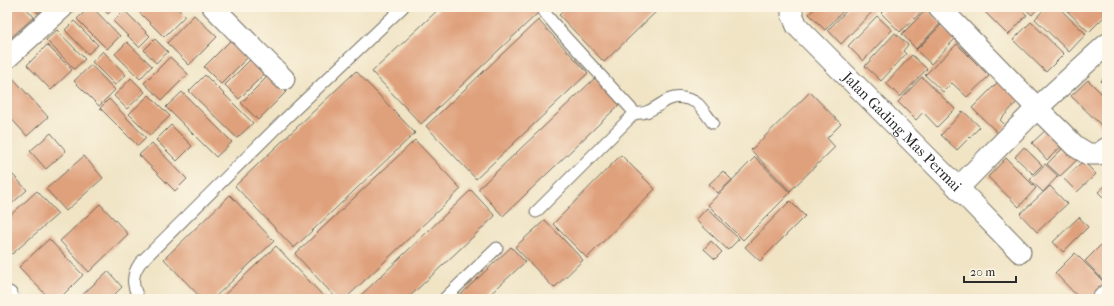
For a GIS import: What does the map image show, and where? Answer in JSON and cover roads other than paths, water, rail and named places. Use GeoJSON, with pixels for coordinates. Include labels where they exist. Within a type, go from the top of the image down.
{"type":"FeatureCollection","features":[{"type":"Feature","properties":{"kind":"street"},"geometry":{"type":"LineString","coordinates":[[7,58],[63,7]]}},
{"type":"Feature","properties":{"kind":"street"},"geometry":{"type":"LineString","coordinates":[[214,7],[284,79]]}},
{"type":"Feature","properties":{"kind":"street","name":"Jalan Gading Mas Permai"},"geometry":{"type":"LineString","coordinates":[[792,7],[792,14],[797,26],[1020,252]]}},
{"type":"Feature","properties":{"kind":"street"},"geometry":{"type":"LineString","coordinates":[[946,9],[1037,108],[1075,146],[1088,154],[1099,154],[1107,148]]}},
{"type":"Feature","properties":{"kind":"street"},"geometry":{"type":"LineString","coordinates":[[958,188],[1037,108],[1107,44]]}},
{"type":"Feature","properties":{"kind":"street"},"geometry":{"type":"LineString","coordinates":[[1103,299],[1107,295]]}},
{"type":"Feature","properties":{"kind":"lane"},"geometry":{"type":"LineString","coordinates":[[139,299],[132,282],[134,273],[140,263],[284,119],[402,7]]}},
{"type":"Feature","properties":{"kind":"lane"},"geometry":{"type":"LineString","coordinates":[[540,7],[559,30],[635,113],[640,114],[646,112],[676,97],[691,100],[698,104],[713,123]]}},
{"type":"Feature","properties":{"kind":"lane"},"geometry":{"type":"LineString","coordinates":[[536,212],[635,113]]}},
{"type":"Feature","properties":{"kind":"lane"},"geometry":{"type":"LineString","coordinates":[[444,299],[497,248]]}}]}
